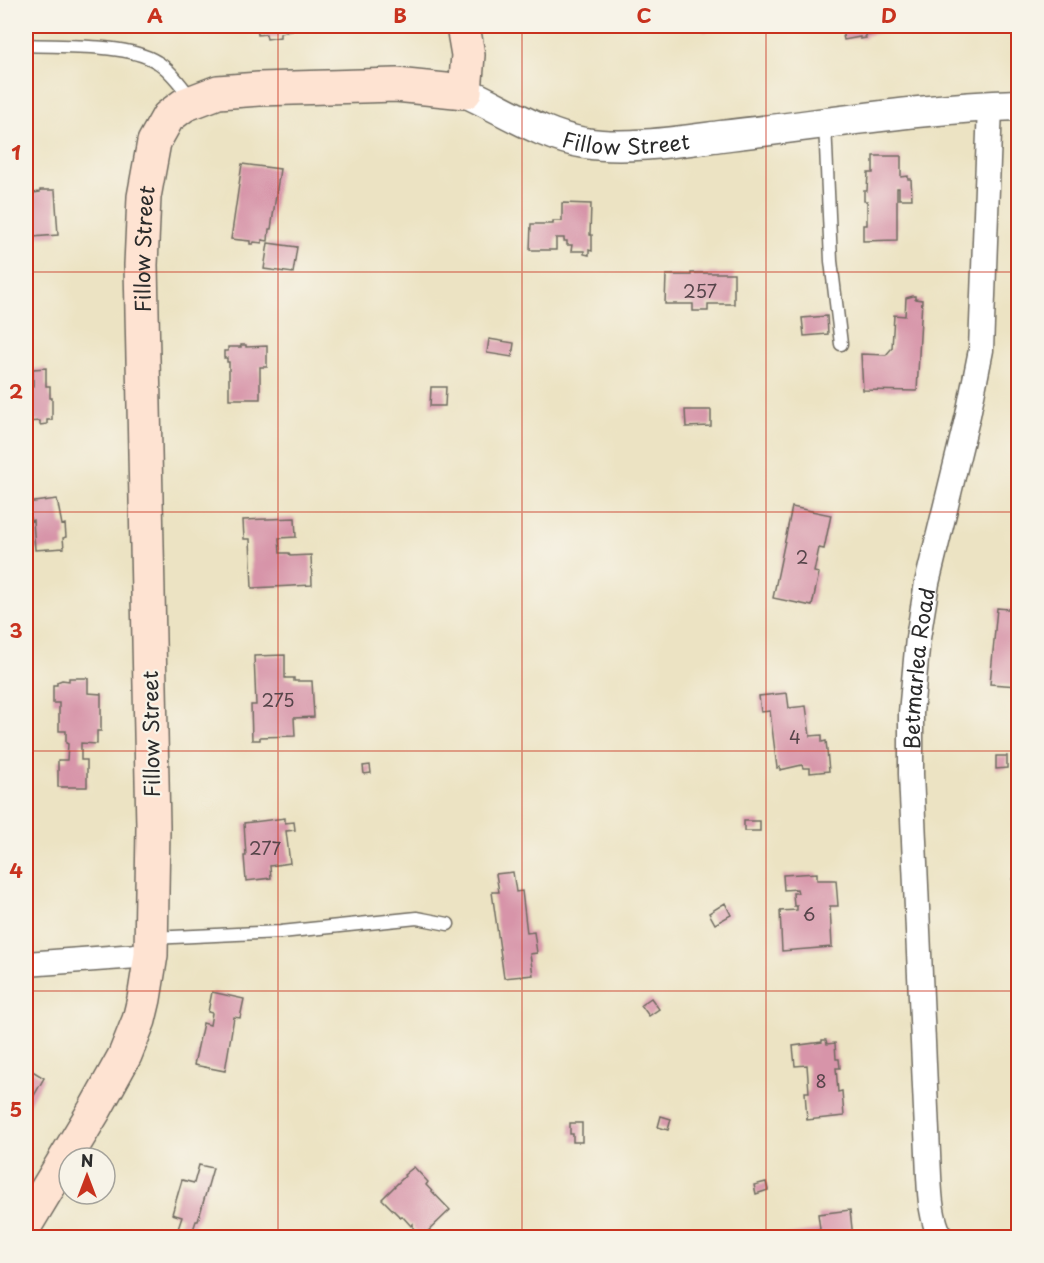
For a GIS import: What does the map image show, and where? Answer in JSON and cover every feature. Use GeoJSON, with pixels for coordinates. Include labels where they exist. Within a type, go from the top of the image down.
{"type":"FeatureCollection","features":[{"type":"Feature","properties":{"kind":"main road"},"geometry":{"type":"LineString","coordinates":[[463,26],[468,55],[465,92]]}},
{"type":"Feature","properties":{"kind":"main road","name":"Fillow Street"},"geometry":{"type":"LineString","coordinates":[[26,1224],[125,1055],[142,1010],[151,947],[153,827],[141,265],[144,197],[154,142],[168,117],[193,100],[218,92],[396,85],[465,92]]}},
{"type":"Feature","properties":{"kind":"street","name":"Fillow Street"},"geometry":{"type":"LineString","coordinates":[[465,92],[526,124],[558,137],[588,144],[667,142],[939,108],[1004,105]]}},
{"type":"Feature","properties":{"kind":"street","name":"Betmarlea Road"},"geometry":{"type":"LineString","coordinates":[[940,1238],[930,1202],[928,1176],[911,786],[911,713],[918,638],[927,583],[968,415],[981,350],[1004,105]]}},
{"type":"Feature","properties":{"kind":"street"},"geometry":{"type":"LineString","coordinates":[[26,964],[151,947]]}},
{"type":"Feature","properties":{"kind":"lane"},"geometry":{"type":"LineString","coordinates":[[26,45],[135,53],[156,61],[165,68],[193,100]]}},
{"type":"Feature","properties":{"kind":"lane"},"geometry":{"type":"LineString","coordinates":[[825,123],[831,261],[841,344]]}},
{"type":"Feature","properties":{"kind":"lane"},"geometry":{"type":"LineString","coordinates":[[151,947],[417,918],[448,924]]}},
{"type":"Feature","properties":{"kind":"building"},"geometry":{"type":"Polygon","coordinates":[[[257,26],[291,26],[292,31],[280,33],[280,37],[267,39],[266,34],[258,35],[257,26]]]}},
{"type":"Feature","properties":{"kind":"building"},"geometry":{"type":"Polygon","coordinates":[[[700,26],[710,26],[712,27],[705,32],[700,26]]]}},
{"type":"Feature","properties":{"kind":"building"},"geometry":{"type":"Polygon","coordinates":[[[841,26],[884,26],[885,31],[865,36],[866,38],[844,40],[841,26]]]}},
{"type":"Feature","properties":{"kind":"building"},"geometry":{"type":"Polygon","coordinates":[[[873,156],[901,156],[901,177],[908,176],[908,179],[911,179],[912,199],[899,199],[899,188],[897,188],[897,240],[863,241],[863,225],[867,225],[867,201],[864,201],[864,191],[867,191],[868,173],[873,173],[873,156]]]}},
{"type":"Feature","properties":{"kind":"building"},"geometry":{"type":"Polygon","coordinates":[[[242,164],[280,169],[271,229],[269,229],[268,241],[262,240],[262,243],[250,244],[250,241],[231,239],[242,164]]]}},
{"type":"Feature","properties":{"kind":"building"},"geometry":{"type":"Polygon","coordinates":[[[40,190],[55,190],[58,235],[32,237],[33,248],[26,249],[26,220],[30,220],[30,212],[26,212],[26,194],[40,192],[40,190]]]}},
{"type":"Feature","properties":{"kind":"building"},"geometry":{"type":"Polygon","coordinates":[[[562,203],[591,204],[592,251],[589,250],[589,255],[584,254],[584,251],[571,251],[572,245],[567,245],[564,238],[556,238],[556,250],[530,250],[531,224],[553,224],[553,221],[562,221],[562,203]]]}},
{"type":"Feature","properties":{"kind":"building"},"geometry":{"type":"Polygon","coordinates":[[[268,243],[297,247],[293,273],[264,269],[268,243]]]}},
{"type":"Feature","properties":{"kind":"building"},"geometry":{"type":"Polygon","coordinates":[[[691,273],[734,273],[734,304],[708,304],[708,311],[693,311],[693,304],[665,304],[666,275],[691,275],[691,273]]]}},
{"type":"Feature","properties":{"kind":"building"},"geometry":{"type":"Polygon","coordinates":[[[915,296],[915,299],[922,300],[917,391],[863,390],[861,354],[886,355],[892,348],[894,315],[905,316],[906,298],[915,296]]]}},
{"type":"Feature","properties":{"kind":"building"},"geometry":{"type":"Polygon","coordinates":[[[827,316],[828,334],[804,336],[802,318],[827,316]]]}},
{"type":"Feature","properties":{"kind":"building"},"geometry":{"type":"Polygon","coordinates":[[[489,339],[514,343],[512,357],[487,353],[489,339]]]}},
{"type":"Feature","properties":{"kind":"building"},"geometry":{"type":"Polygon","coordinates":[[[241,345],[246,345],[246,347],[267,346],[267,367],[260,367],[260,399],[229,399],[229,362],[227,358],[224,358],[224,351],[228,351],[228,347],[241,347],[241,345]]]}},
{"type":"Feature","properties":{"kind":"building"},"geometry":{"type":"Polygon","coordinates":[[[46,368],[46,386],[50,386],[50,398],[52,398],[52,420],[47,420],[47,424],[40,425],[40,421],[26,422],[26,387],[33,386],[33,369],[46,368]]]}},
{"type":"Feature","properties":{"kind":"building"},"geometry":{"type":"Polygon","coordinates":[[[431,387],[446,387],[445,406],[430,406],[431,387]]]}},
{"type":"Feature","properties":{"kind":"building"},"geometry":{"type":"Polygon","coordinates":[[[685,410],[711,410],[711,426],[686,427],[685,410]]]}},
{"type":"Feature","properties":{"kind":"building"},"geometry":{"type":"Polygon","coordinates":[[[1018,490],[1018,509],[1013,507],[1018,490]]]}},
{"type":"Feature","properties":{"kind":"building"},"geometry":{"type":"Polygon","coordinates":[[[57,499],[62,525],[65,524],[64,548],[35,550],[33,520],[30,521],[30,515],[26,516],[26,503],[57,499]]]}},
{"type":"Feature","properties":{"kind":"building"},"geometry":{"type":"Polygon","coordinates":[[[792,507],[831,515],[824,549],[819,548],[814,572],[819,573],[812,606],[773,598],[792,507]]]}},
{"type":"Feature","properties":{"kind":"building"},"geometry":{"type":"Polygon","coordinates":[[[295,518],[296,537],[279,538],[280,553],[289,553],[290,556],[311,555],[312,585],[252,588],[250,539],[244,539],[243,520],[295,518]]]}},
{"type":"Feature","properties":{"kind":"building"},"geometry":{"type":"Polygon","coordinates":[[[997,608],[1018,610],[1018,686],[990,684],[997,608]]]}},
{"type":"Feature","properties":{"kind":"building"},"geometry":{"type":"Polygon","coordinates":[[[285,655],[285,678],[294,678],[294,681],[312,681],[314,717],[294,718],[295,736],[260,737],[260,740],[252,740],[251,705],[256,705],[254,656],[285,655]]]}},
{"type":"Feature","properties":{"kind":"building"},"geometry":{"type":"Polygon","coordinates":[[[69,678],[88,678],[88,693],[101,694],[101,731],[97,731],[97,744],[81,743],[81,760],[87,760],[87,787],[58,787],[58,760],[67,760],[68,744],[66,743],[66,731],[59,731],[59,703],[53,703],[53,685],[57,685],[57,682],[62,680],[69,681],[69,678]]]}},
{"type":"Feature","properties":{"kind":"building"},"geometry":{"type":"Polygon","coordinates":[[[787,693],[789,708],[806,706],[810,736],[822,735],[822,742],[826,741],[829,771],[810,773],[810,768],[803,768],[802,765],[780,770],[780,767],[777,768],[770,711],[761,712],[759,696],[787,693]]]}},
{"type":"Feature","properties":{"kind":"building"},"geometry":{"type":"Polygon","coordinates":[[[996,756],[1007,756],[1007,768],[996,769],[996,756]]]}},
{"type":"Feature","properties":{"kind":"building"},"geometry":{"type":"Polygon","coordinates":[[[370,765],[371,773],[364,774],[363,766],[370,765]]]}},
{"type":"Feature","properties":{"kind":"building"},"geometry":{"type":"Polygon","coordinates":[[[285,818],[285,823],[294,822],[295,830],[286,831],[290,863],[270,866],[271,878],[246,881],[244,823],[285,818]]]}},
{"type":"Feature","properties":{"kind":"building"},"geometry":{"type":"Polygon","coordinates":[[[744,821],[760,821],[760,831],[744,831],[744,821]]]}},
{"type":"Feature","properties":{"kind":"building"},"geometry":{"type":"Polygon","coordinates":[[[513,872],[516,892],[522,891],[527,933],[534,932],[537,953],[530,954],[533,975],[504,978],[492,892],[499,892],[496,874],[513,872]]]}},
{"type":"Feature","properties":{"kind":"building"},"geometry":{"type":"Polygon","coordinates":[[[1018,872],[1018,885],[1012,879],[1018,872]]]}},
{"type":"Feature","properties":{"kind":"building"},"geometry":{"type":"Polygon","coordinates":[[[817,873],[817,880],[836,880],[838,906],[830,906],[832,947],[782,951],[780,911],[797,910],[797,906],[794,906],[793,893],[798,893],[797,889],[784,890],[783,875],[817,873]]]}},
{"type":"Feature","properties":{"kind":"building"},"geometry":{"type":"Polygon","coordinates":[[[725,903],[731,915],[715,924],[709,913],[725,903]]]}},
{"type":"Feature","properties":{"kind":"building"},"geometry":{"type":"Polygon","coordinates":[[[212,992],[244,999],[240,1018],[234,1017],[225,1071],[194,1065],[203,1023],[210,1025],[212,1013],[208,1012],[212,992]]]}},
{"type":"Feature","properties":{"kind":"building"},"geometry":{"type":"Polygon","coordinates":[[[651,998],[659,1009],[649,1016],[641,1005],[651,998]]]}},
{"type":"Feature","properties":{"kind":"building"},"geometry":{"type":"Polygon","coordinates":[[[826,1040],[827,1044],[835,1043],[836,1059],[839,1059],[840,1068],[836,1068],[838,1092],[842,1091],[844,1116],[807,1120],[805,1092],[809,1092],[807,1065],[795,1066],[793,1046],[822,1042],[826,1040]]]}},
{"type":"Feature","properties":{"kind":"building"},"geometry":{"type":"Polygon","coordinates":[[[26,1067],[44,1078],[28,1106],[26,1104],[26,1067]]]}},
{"type":"Feature","properties":{"kind":"building"},"geometry":{"type":"Polygon","coordinates":[[[661,1116],[671,1119],[668,1130],[658,1127],[661,1116]]]}},
{"type":"Feature","properties":{"kind":"building"},"geometry":{"type":"Polygon","coordinates":[[[570,1123],[582,1123],[582,1142],[573,1142],[570,1123]]]}},
{"type":"Feature","properties":{"kind":"building"},"geometry":{"type":"Polygon","coordinates":[[[199,1165],[213,1168],[198,1221],[196,1221],[191,1236],[187,1237],[177,1232],[182,1217],[172,1214],[182,1180],[194,1183],[199,1165]]]}},
{"type":"Feature","properties":{"kind":"building"},"geometry":{"type":"Polygon","coordinates":[[[414,1167],[428,1182],[426,1185],[450,1210],[424,1235],[422,1232],[417,1232],[413,1224],[411,1226],[382,1199],[414,1167]]]}},
{"type":"Feature","properties":{"kind":"building"},"geometry":{"type":"Polygon","coordinates":[[[766,1182],[768,1190],[756,1194],[754,1185],[766,1182]]]}},
{"type":"Feature","properties":{"kind":"building"},"geometry":{"type":"Polygon","coordinates":[[[850,1210],[853,1238],[786,1238],[785,1235],[820,1229],[818,1214],[850,1210]]]}}]}
